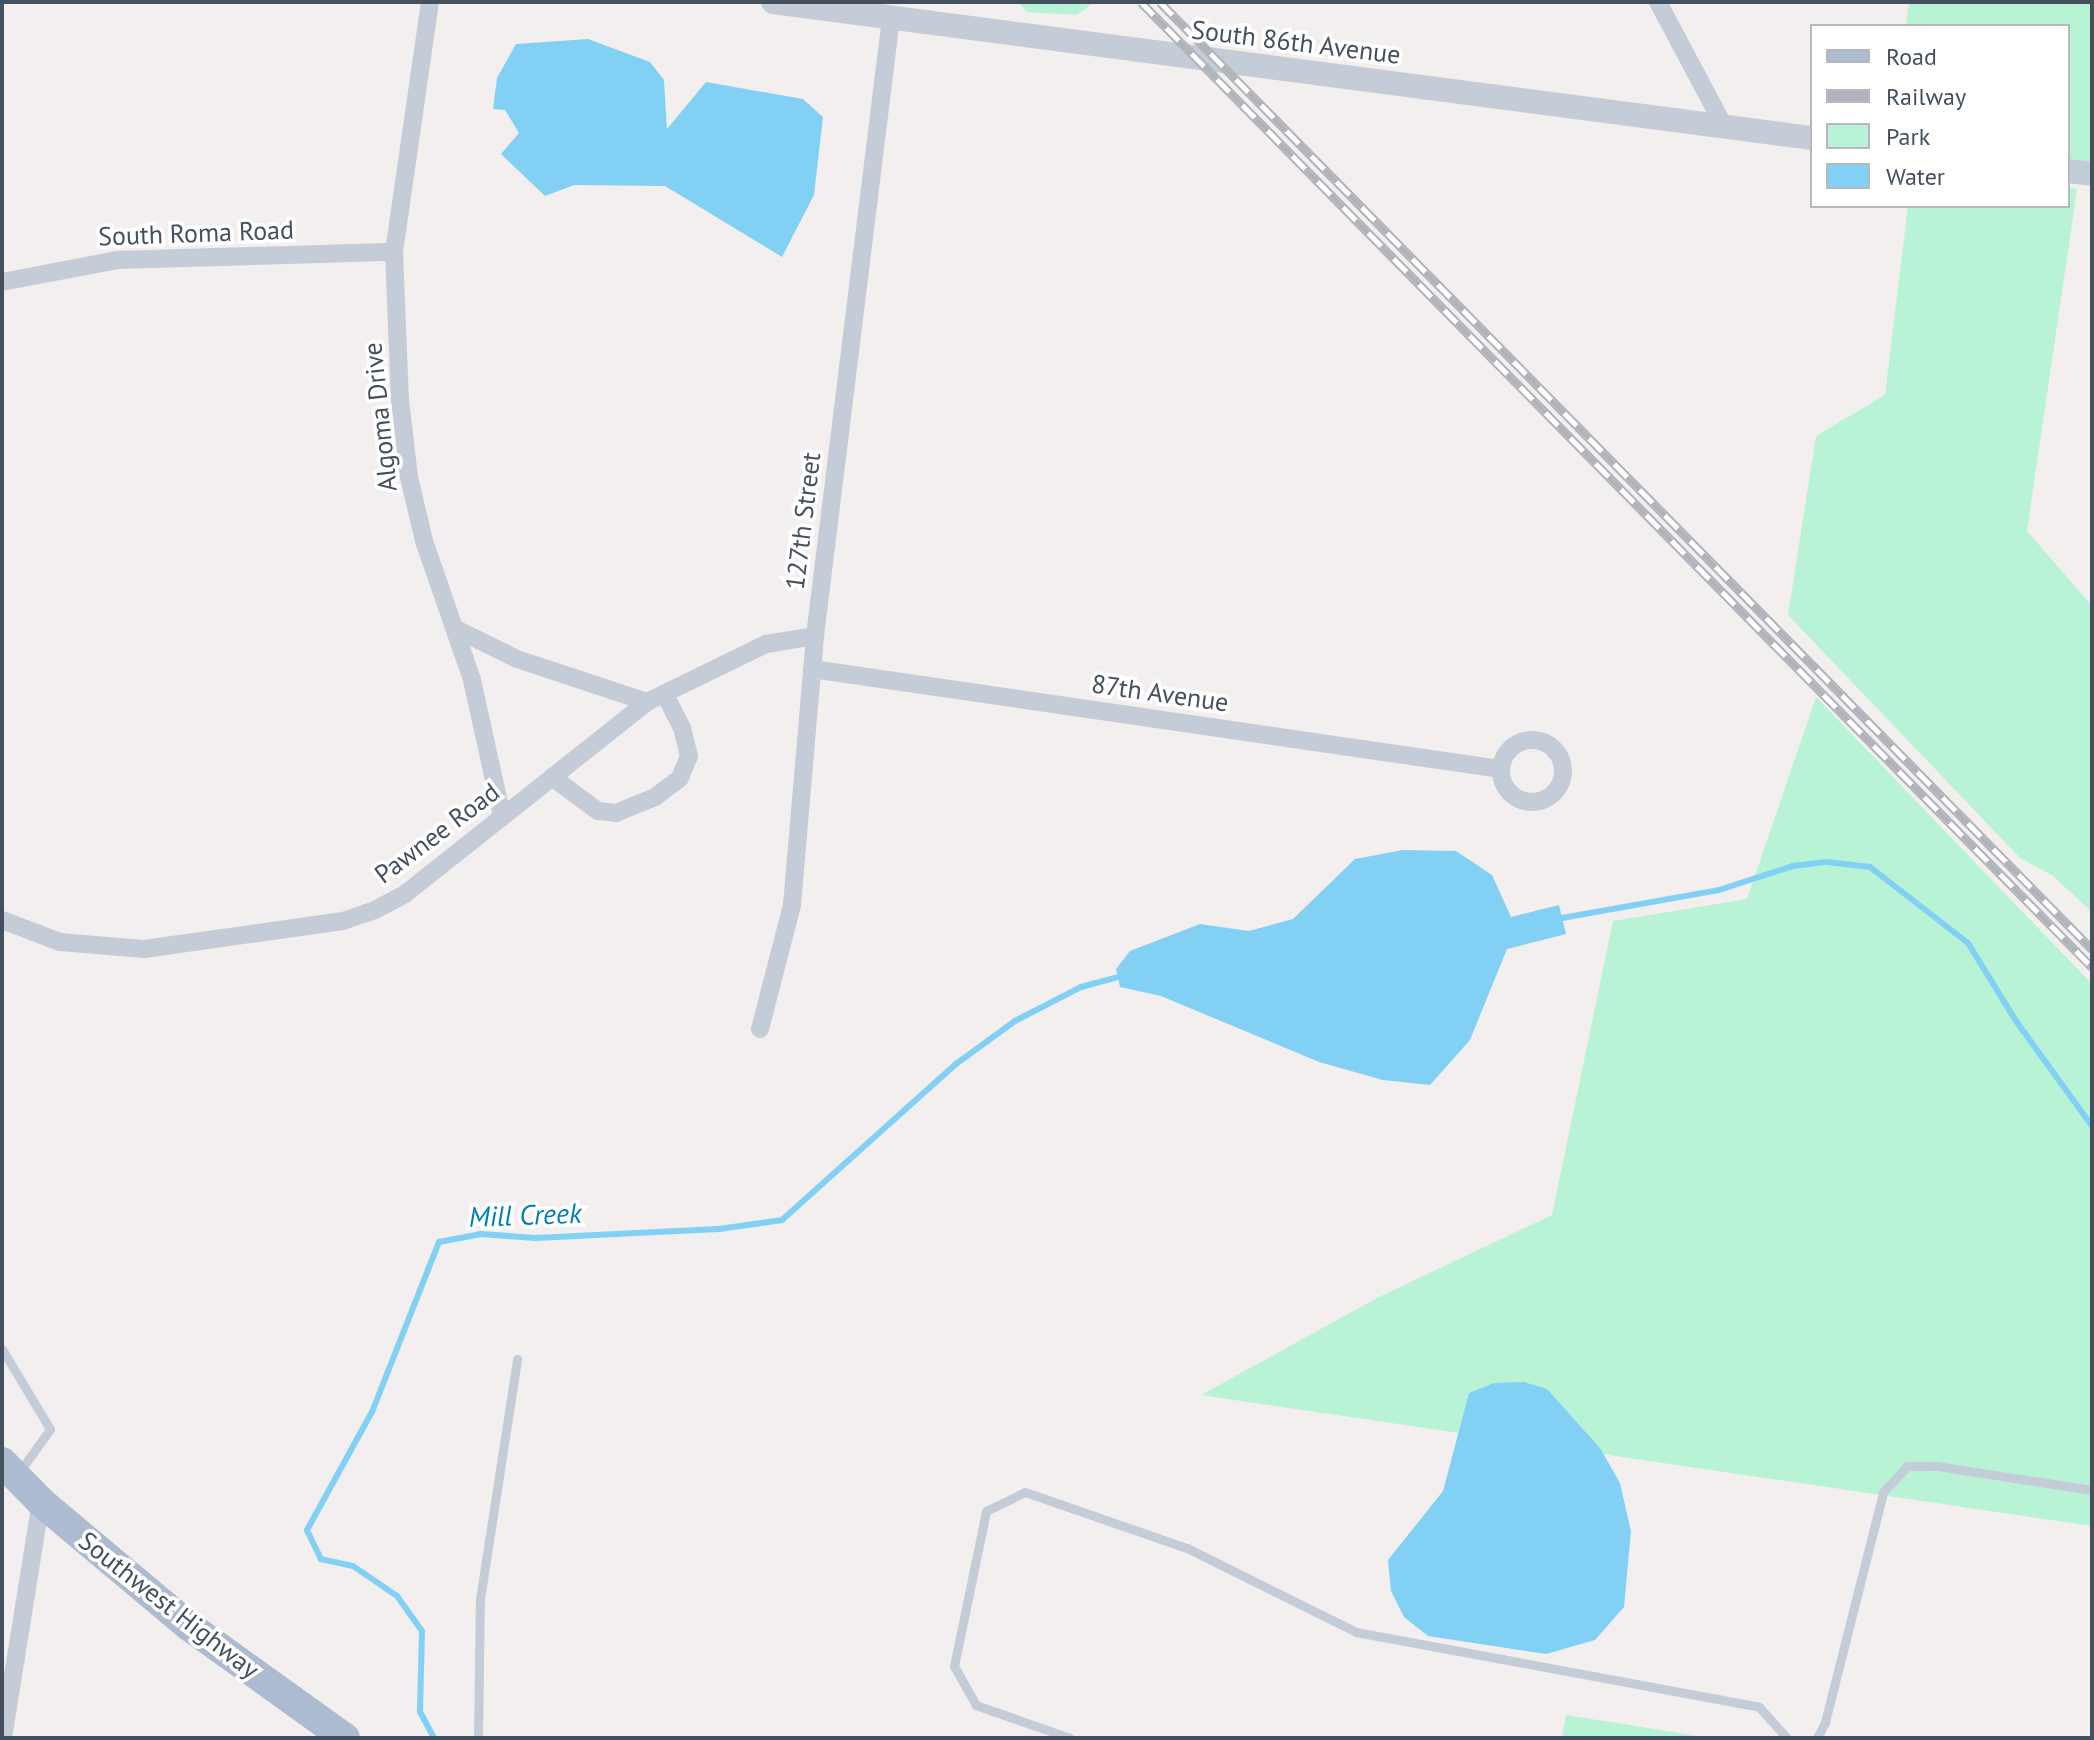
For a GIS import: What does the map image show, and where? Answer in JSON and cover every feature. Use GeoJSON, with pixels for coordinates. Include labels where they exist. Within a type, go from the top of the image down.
{"type":"FeatureCollection","features":[{"type":"Feature","properties":{"kind":"main road","name":"Southwest Highway"},"geometry":{"type":"LineString","coordinates":[[9,1470],[41,1502],[189,1626],[345,1738]]}},
{"type":"Feature","properties":{"kind":"street","name":"Algoma Drive"},"geometry":{"type":"LineString","coordinates":[[430,2],[394,252],[409,477],[424,541],[456,629],[502,817]]}},
{"type":"Feature","properties":{"kind":"street","name":"South 86th Avenue"},"geometry":{"type":"LineString","coordinates":[[773,2],[1810,138]]}},
{"type":"Feature","properties":{"kind":"street"},"geometry":{"type":"LineString","coordinates":[[1658,2],[1724,126]]}},
{"type":"Feature","properties":{"kind":"street","name":"127th Street"},"geometry":{"type":"LineString","coordinates":[[760,1029],[792,905],[815,636],[891,18]]}},
{"type":"Feature","properties":{"kind":"street"},"geometry":{"type":"LineString","coordinates":[[2070,171],[2092,174]]}},
{"type":"Feature","properties":{"kind":"street","name":"South Roma Road"},"geometry":{"type":"LineString","coordinates":[[2,282],[117,260],[394,252]]}},
{"type":"Feature","properties":{"kind":"street"},"geometry":{"type":"LineString","coordinates":[[456,629],[517,659],[647,702]]}},
{"type":"Feature","properties":{"kind":"street","name":"Pawnee Road"},"geometry":{"type":"LineString","coordinates":[[2,920],[60,942],[144,949],[343,921],[405,894],[647,702],[666,696],[766,644],[815,636]]}},
{"type":"Feature","properties":{"kind":"street","name":"87th Avenue"},"geometry":{"type":"LineString","coordinates":[[812,669],[1500,769]]}},
{"type":"Feature","properties":{"kind":"street"},"geometry":{"type":"LineString","coordinates":[[552,777],[598,811],[616,813],[655,797],[680,778],[689,756],[666,696]]}},
{"type":"Feature","properties":{"kind":"street"},"geometry":{"type":"LineString","coordinates":[[3,1738],[41,1502]]}},
{"type":"Feature","properties":{"kind":"lane"},"geometry":{"type":"LineString","coordinates":[[2,1349],[50,1429],[9,1470]]}},
{"type":"Feature","properties":{"kind":"lane"},"geometry":{"type":"LineString","coordinates":[[478,1738],[480,1599],[517,1359]]}},
{"type":"Feature","properties":{"kind":"lane"},"geometry":{"type":"LineString","coordinates":[[1817,1738],[1825,1722],[1883,1492],[1907,1466],[1937,1466],[2092,1490]]}},
{"type":"Feature","properties":{"kind":"lane"},"geometry":{"type":"LineString","coordinates":[[1070,1738],[976,1705],[954,1666],[986,1511],[1025,1492],[1187,1548],[1356,1632],[1759,1707],[1787,1738]]}},
{"type":"Feature","properties":{"kind":"green space"},"geometry":{"type":"Polygon","coordinates":[[[1018,2],[1094,2],[1077,15],[1027,12],[1018,2]]]}},
{"type":"Feature","properties":{"kind":"green space"},"geometry":{"type":"Polygon","coordinates":[[[1909,2],[2092,2],[2092,163],[2070,160],[2070,24],[1906,24],[1909,2]]]}},
{"type":"Feature","properties":{"kind":"green space"},"geometry":{"type":"Polygon","coordinates":[[[2070,188],[2077,189],[2027,531],[2092,606],[2092,912],[2052,875],[2020,858],[1788,615],[1816,436],[1885,395],[1908,208],[2070,208],[2070,188]]]}},
{"type":"Feature","properties":{"kind":"green space"},"geometry":{"type":"Polygon","coordinates":[[[1816,697],[2092,984],[2092,1526],[1201,1395],[1379,1297],[1552,1215],[1613,921],[1747,899],[1816,697]]]}},
{"type":"Feature","properties":{"kind":"green space"},"geometry":{"type":"Polygon","coordinates":[[[1566,1715],[1711,1738],[1562,1738],[1566,1715]]]}},
{"type":"Feature","properties":{"kind":"water"},"geometry":{"type":"Polygon","coordinates":[[[588,39],[650,62],[664,80],[667,129],[706,82],[803,99],[823,117],[814,195],[782,257],[665,186],[574,185],[545,196],[501,154],[519,133],[505,110],[493,109],[497,78],[516,44],[588,39]]]}},
{"type":"Feature","properties":{"kind":"water"},"geometry":{"type":"Polygon","coordinates":[[[1403,850],[1456,851],[1492,875],[1511,917],[1559,905],[1566,934],[1507,949],[1470,1040],[1430,1085],[1383,1080],[1319,1062],[1161,996],[1120,987],[1116,969],[1130,951],[1200,924],[1249,931],[1293,919],[1355,859],[1403,850]]]}},
{"type":"Feature","properties":{"kind":"water"},"geometry":{"type":"Polygon","coordinates":[[[1524,1382],[1547,1389],[1600,1448],[1620,1483],[1631,1531],[1624,1607],[1595,1640],[1546,1654],[1428,1636],[1404,1617],[1391,1591],[1388,1560],[1443,1491],[1469,1393],[1494,1383],[1524,1382]]]}},
{"type":"Feature","properties":{"kind":"waterway"},"geometry":{"type":"LineString","coordinates":[[1562,918],[1719,890],[1793,866],[1827,862],[1870,867],[1968,943],[2016,1021],[2092,1126]]}},
{"type":"Feature","properties":{"kind":"waterway","name":"Mill Creek"},"geometry":{"type":"LineString","coordinates":[[434,1738],[420,1712],[422,1631],[397,1596],[353,1566],[321,1559],[307,1530],[372,1412],[439,1242],[481,1234],[535,1238],[719,1229],[782,1220],[956,1064],[1015,1021],[1081,987],[1118,977]]}},
{"type":"Feature","properties":{"kind":"railway"},"geometry":{"type":"LineString","coordinates":[[1141,2],[2092,967]]}},
{"type":"Feature","properties":{"kind":"railway"},"geometry":{"type":"LineString","coordinates":[[1160,2],[2092,949]]}}]}
